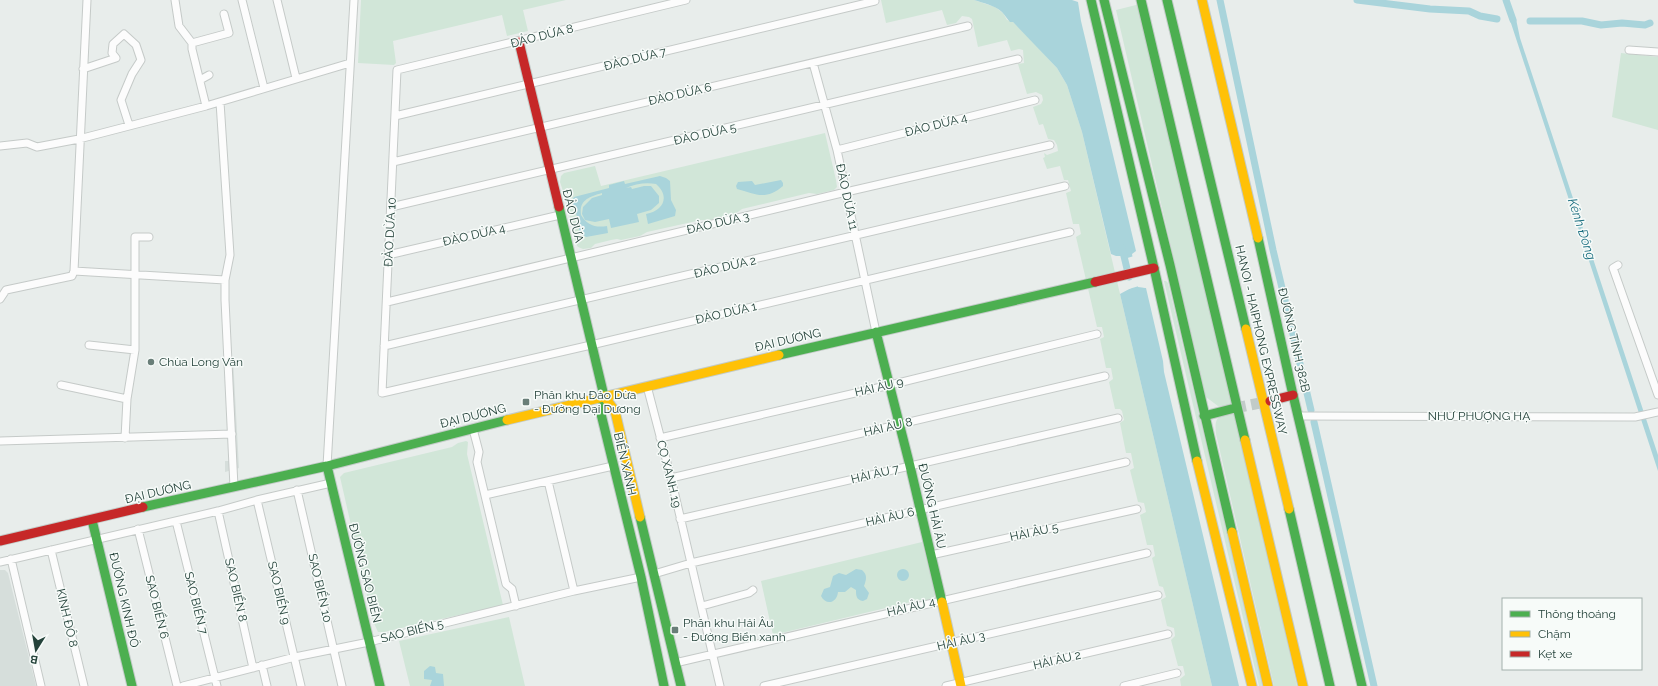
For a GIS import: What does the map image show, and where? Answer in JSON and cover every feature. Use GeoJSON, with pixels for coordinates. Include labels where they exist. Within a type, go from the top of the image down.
{"type":"FeatureCollection","features":[{"type":"Feature","properties":{"kind":"main road"},"geometry":{"type":"LineString","coordinates":[[1091,0],[1154,268],[1186,415],[1252,686]]}},
{"type":"Feature","properties":{"kind":"main road"},"geometry":{"type":"LineString","coordinates":[[1104,0],[1170,265],[1268,686]]}},
{"type":"Feature","properties":{"kind":"main road"},"geometry":{"type":"LineString","coordinates":[[1141,0],[1239,418],[1288,618],[1302,686]]}},
{"type":"Feature","properties":{"kind":"main road","name":"HANOI - HAIPHONG EXPRESSWAY"},"geometry":{"type":"LineString","coordinates":[[1167,0],[1331,686]]}},
{"type":"Feature","properties":{"kind":"main road","name":"ĐƯỜNG TỈNH 382B"},"geometry":{"type":"LineString","coordinates":[[1202,0],[1362,686]]}},
{"type":"Feature","properties":{"kind":"main road","name":"ĐẢO DỪA"},"geometry":{"type":"LineString","coordinates":[[518,42],[604,396]]}},
{"type":"Feature","properties":{"kind":"main road"},"geometry":{"type":"LineString","coordinates":[[1154,268],[1170,265]]}},
{"type":"Feature","properties":{"kind":"main road","name":"ĐẠI DƯƠNG"},"geometry":{"type":"LineString","coordinates":[[0,541],[160,503],[327,466],[604,396],[1154,268]]}},
{"type":"Feature","properties":{"kind":"main road","name":"ĐƯỜNG HẢI ÂU"},"geometry":{"type":"LineString","coordinates":[[876,332],[910,466],[961,684]]}},
{"type":"Feature","properties":{"kind":"main road"},"geometry":{"type":"LineString","coordinates":[[1270,401],[1293,395]]}},
{"type":"Feature","properties":{"kind":"main road","name":"BIỂN XANH"},"geometry":{"type":"LineString","coordinates":[[604,396],[601,414],[641,576],[664,686]]}},
{"type":"Feature","properties":{"kind":"main road","name":"BIỂN XANH"},"geometry":{"type":"LineString","coordinates":[[604,396],[615,411],[681,686]]}},
{"type":"Feature","properties":{"kind":"main road"},"geometry":{"type":"LineString","coordinates":[[1204,416],[1235,408]]}},
{"type":"Feature","properties":{"kind":"main road","name":"ĐƯỜNG SAO BIỂN"},"geometry":{"type":"LineString","coordinates":[[327,466],[380,686]]}},
{"type":"Feature","properties":{"kind":"main road","name":"ĐƯỜNG KINH ĐÔ"},"geometry":{"type":"LineString","coordinates":[[92,520],[132,686]]}},
{"type":"Feature","properties":{"kind":"main road"},"geometry":{"type":"LineString","coordinates":[[641,576],[654,574]]}},
{"type":"Feature","properties":{"kind":"street"},"geometry":{"type":"LineString","coordinates":[[0,299],[6,290],[72,276],[74,271],[79,139],[87,0]]}},
{"type":"Feature","properties":{"kind":"street"},"geometry":{"type":"LineString","coordinates":[[175,0],[179,26],[192,43],[206,106]]}},
{"type":"Feature","properties":{"kind":"street"},"geometry":{"type":"LineString","coordinates":[[242,0],[264,88]]}},
{"type":"Feature","properties":{"kind":"street"},"geometry":{"type":"LineString","coordinates":[[277,0],[296,78]]}},
{"type":"Feature","properties":{"kind":"street"},"geometry":{"type":"LineString","coordinates":[[327,466],[354,0]]}},
{"type":"Feature","properties":{"kind":"street","name":"ĐẢO DỪA 8"},"geometry":{"type":"LineString","coordinates":[[397,70],[518,42],[686,0]]}},
{"type":"Feature","properties":{"kind":"street","name":"ĐẢO DỪA 7"},"geometry":{"type":"LineString","coordinates":[[395,116],[875,1]]}},
{"type":"Feature","properties":{"kind":"street"},"geometry":{"type":"LineString","coordinates":[[192,43],[229,33],[224,14]]}},
{"type":"Feature","properties":{"kind":"street","name":"ĐẢO DỪA 6"},"geometry":{"type":"LineString","coordinates":[[393,162],[968,26]]}},
{"type":"Feature","properties":{"kind":"street"},"geometry":{"type":"LineString","coordinates":[[83,69],[116,58],[112,53],[113,44],[124,34],[136,45],[141,60],[132,74],[122,100],[129,125]]}},
{"type":"Feature","properties":{"kind":"street"},"geometry":{"type":"LineString","coordinates":[[1629,50],[1658,52]]}},
{"type":"Feature","properties":{"kind":"street","name":"ĐẢO DỪA 5"},"geometry":{"type":"LineString","coordinates":[[391,207],[826,106],[1018,59]]}},
{"type":"Feature","properties":{"kind":"street"},"geometry":{"type":"LineString","coordinates":[[0,146],[27,143],[37,147],[79,139],[206,106],[350,63]]}},
{"type":"Feature","properties":{"kind":"street","name":"ĐẢO DỪA 11"},"geometry":{"type":"LineString","coordinates":[[813,63],[837,150],[876,332]]}},
{"type":"Feature","properties":{"kind":"street","name":"ĐẢO DỪA 10"},"geometry":{"type":"LineString","coordinates":[[382,393],[397,70]]}},
{"type":"Feature","properties":{"kind":"street"},"geometry":{"type":"LineString","coordinates":[[200,80],[209,75]]}},
{"type":"Feature","properties":{"kind":"street","name":"ĐẢO DỪA 4"},"geometry":{"type":"LineString","coordinates":[[837,150],[1035,100]]}},
{"type":"Feature","properties":{"kind":"street"},"geometry":{"type":"LineString","coordinates":[[220,102],[230,255],[225,280],[224,300],[234,487]]}},
{"type":"Feature","properties":{"kind":"street","name":"ĐẢO DỪA 3"},"geometry":{"type":"LineString","coordinates":[[386,302],[846,192],[1050,145]]}},
{"type":"Feature","properties":{"kind":"street","name":"ĐẢO DỪA 2"},"geometry":{"type":"LineString","coordinates":[[384,346],[855,237],[1065,186]]}},
{"type":"Feature","properties":{"kind":"street","name":"ĐẢO DỪA 4"},"geometry":{"type":"LineString","coordinates":[[388,255],[560,215]]}},
{"type":"Feature","properties":{"kind":"street","name":"ĐẢO DỪA 1"},"geometry":{"type":"LineString","coordinates":[[382,393],[1070,232]]}},
{"type":"Feature","properties":{"kind":"street"},"geometry":{"type":"LineString","coordinates":[[126,438],[127,398],[135,350],[135,237],[149,237]]}},
{"type":"Feature","properties":{"kind":"street"},"geometry":{"type":"LineString","coordinates":[[1618,265],[1613,268],[1658,395]]}},
{"type":"Feature","properties":{"kind":"street"},"geometry":{"type":"LineString","coordinates":[[74,271],[135,276],[225,280]]}},
{"type":"Feature","properties":{"kind":"street","name":"HẢI ÂU 9"},"geometry":{"type":"LineString","coordinates":[[660,438],[890,385],[1097,334]]}},
{"type":"Feature","properties":{"kind":"street"},"geometry":{"type":"LineString","coordinates":[[89,345],[135,350]]}},
{"type":"Feature","properties":{"kind":"street","name":"HẢI ÂU 8"},"geometry":{"type":"LineString","coordinates":[[671,478],[1104,376]]}},
{"type":"Feature","properties":{"kind":"street"},"geometry":{"type":"LineString","coordinates":[[61,385],[127,398]]}},
{"type":"Feature","properties":{"kind":"street","name":"CỌ XANH 19"},"geometry":{"type":"LineString","coordinates":[[647,386],[671,478],[720,686]]}},
{"type":"Feature","properties":{"kind":"street","name":"NHƯ PHƯỢNG HẠ"},"geometry":{"type":"LineString","coordinates":[[1299,416],[1635,417],[1658,412]]}},
{"type":"Feature","properties":{"kind":"street","name":"HẢI ÂU 7"},"geometry":{"type":"LineString","coordinates":[[680,519],[1118,418]]}},
{"type":"Feature","properties":{"kind":"street"},"geometry":{"type":"LineString","coordinates":[[473,428],[479,452],[477,462],[506,584],[512,589],[516,606]]}},
{"type":"Feature","properties":{"kind":"street"},"geometry":{"type":"LineString","coordinates":[[0,442],[232,434]]}},
{"type":"Feature","properties":{"kind":"street","name":"HẢI ÂU 6"},"geometry":{"type":"LineString","coordinates":[[654,574],[691,563],[1126,462]]}},
{"type":"Feature","properties":{"kind":"street"},"geometry":{"type":"LineString","coordinates":[[485,495],[613,466]]}},
{"type":"Feature","properties":{"kind":"street"},"geometry":{"type":"LineString","coordinates":[[548,481],[574,591]]}},
{"type":"Feature","properties":{"kind":"street"},"geometry":{"type":"LineString","coordinates":[[0,562],[331,483]]}},
{"type":"Feature","properties":{"kind":"street","name":"SAO BIỂN 10"},"geometry":{"type":"LineString","coordinates":[[297,490],[342,686]]}},
{"type":"Feature","properties":{"kind":"street","name":"SAO BIỂN 9"},"geometry":{"type":"LineString","coordinates":[[257,500],[301,686]]}},
{"type":"Feature","properties":{"kind":"street","name":"HẢI ÂU 5"},"geometry":{"type":"LineString","coordinates":[[931,555],[1137,510]]}},
{"type":"Feature","properties":{"kind":"street","name":"SAO BIỂN 8"},"geometry":{"type":"LineString","coordinates":[[218,511],[253,668]]}},
{"type":"Feature","properties":{"kind":"street","name":"SAO BIỂN 7"},"geometry":{"type":"LineString","coordinates":[[176,521],[217,686]]}},
{"type":"Feature","properties":{"kind":"street","name":"SAO BIỂN 6"},"geometry":{"type":"LineString","coordinates":[[138,529],[177,686]]}},
{"type":"Feature","properties":{"kind":"street","name":"KINH ĐÔ 8"},"geometry":{"type":"LineString","coordinates":[[51,550],[84,686]]}},
{"type":"Feature","properties":{"kind":"street","name":"HẢI ÂU 4"},"geometry":{"type":"LineString","coordinates":[[675,663],[1148,553]]}},
{"type":"Feature","properties":{"kind":"street"},"geometry":{"type":"LineString","coordinates":[[11,559],[41,686]]}},
{"type":"Feature","properties":{"kind":"street","name":"SAO BIỂN 5"},"geometry":{"type":"LineString","coordinates":[[183,686],[295,657],[369,642],[574,591],[641,576]]}},
{"type":"Feature","properties":{"kind":"street"},"geometry":{"type":"LineString","coordinates":[[702,606],[749,593],[753,590]]}},
{"type":"Feature","properties":{"kind":"street","name":"HẢI ÂU 3"},"geometry":{"type":"LineString","coordinates":[[764,686],[1158,595]]}},
{"type":"Feature","properties":{"kind":"street","name":"HẢI ÂU 2"},"geometry":{"type":"LineString","coordinates":[[946,686],[961,684],[1168,634]]}},
{"type":"Feature","properties":{"kind":"street"},"geometry":{"type":"LineString","coordinates":[[262,665],[267,686]]}},
{"type":"Feature","properties":{"kind":"street"},"geometry":{"type":"LineString","coordinates":[[1124,686],[1177,673]]}},
{"type":"Feature","properties":{"kind":"shaded area"},"geometry":{"type":"Polygon","coordinates":[[[228,357],[233,358],[239,468],[225,472],[225,461],[231,461],[228,357]]]}},
{"type":"Feature","properties":{"kind":"shaded area"},"geometry":{"type":"Polygon","coordinates":[[[0,570],[5,570],[8,573],[36,686],[0,686],[0,570]]]}},
{"type":"Feature","properties":{"kind":"green space"},"geometry":{"type":"Polygon","coordinates":[[[361,0],[566,0],[523,10],[528,31],[507,36],[502,15],[393,41],[396,63],[394,65],[358,63],[361,0]]]}},
{"type":"Feature","properties":{"kind":"green space"},"geometry":{"type":"Polygon","coordinates":[[[881,0],[974,0],[995,7],[1003,13],[1007,20],[1013,22],[1057,68],[1067,85],[1082,132],[1212,686],[1181,686],[1180,679],[1185,675],[1183,666],[1178,666],[1171,640],[1175,636],[1174,628],[1167,626],[1161,600],[1166,597],[1163,587],[1159,586],[1152,558],[1155,556],[1153,545],[1147,545],[1140,515],[1146,512],[1144,503],[1138,502],[1130,470],[1134,468],[1131,453],[1126,453],[1120,423],[1124,420],[1122,411],[1120,409],[1115,409],[1109,382],[1113,379],[1111,368],[1106,368],[1100,339],[1104,337],[1102,327],[1097,327],[1076,237],[1081,234],[1079,224],[1073,224],[1066,193],[1071,191],[1068,180],[1064,180],[1060,166],[1047,169],[1043,158],[1045,157],[1044,153],[1047,155],[1058,151],[1057,145],[1054,140],[1048,139],[1043,124],[1039,125],[1033,107],[1041,104],[1043,100],[1042,95],[1036,92],[1027,94],[1018,64],[1024,63],[1023,50],[1019,49],[1011,51],[1007,40],[978,47],[972,19],[962,16],[956,23],[947,25],[942,10],[886,23],[881,0]]]}},
{"type":"Feature","properties":{"kind":"green space"},"geometry":{"type":"Polygon","coordinates":[[[1140,4],[1234,406],[1218,406],[1206,397],[1116,10],[1140,4]]]}},
{"type":"Feature","properties":{"kind":"green space"},"geometry":{"type":"Polygon","coordinates":[[[1621,53],[1658,57],[1658,130],[1612,117],[1621,53]]]}},
{"type":"Feature","properties":{"kind":"green space"},"geometry":{"type":"Polygon","coordinates":[[[825,133],[836,180],[837,187],[834,190],[817,194],[809,193],[742,209],[723,218],[701,220],[647,232],[640,236],[621,240],[611,240],[595,244],[591,248],[583,249],[578,247],[576,244],[566,200],[560,182],[561,176],[564,173],[595,166],[601,186],[825,133]]]}},
{"type":"Feature","properties":{"kind":"green space"},"geometry":{"type":"Polygon","coordinates":[[[1164,281],[1168,283],[1263,686],[1259,686],[1164,281]]]}},
{"type":"Feature","properties":{"kind":"green space"},"geometry":{"type":"Polygon","coordinates":[[[1236,411],[1297,686],[1274,686],[1216,434],[1216,423],[1219,417],[1236,411]]]}},
{"type":"Feature","properties":{"kind":"green space"},"geometry":{"type":"Polygon","coordinates":[[[468,442],[467,454],[503,605],[384,632],[378,632],[373,621],[340,477],[344,473],[452,447],[458,443],[468,442]]]}},
{"type":"Feature","properties":{"kind":"green space"},"geometry":{"type":"Polygon","coordinates":[[[922,542],[935,594],[934,597],[925,601],[919,600],[773,635],[761,581],[922,542]]]}},
{"type":"Feature","properties":{"kind":"green space"},"geometry":{"type":"Polygon","coordinates":[[[509,617],[525,686],[410,686],[399,641],[509,617]]]}},
{"type":"Feature","properties":{"kind":"water"},"geometry":{"type":"Polygon","coordinates":[[[974,0],[1072,0],[1078,2],[1081,21],[1136,251],[1132,254],[1138,287],[1146,288],[1163,361],[1164,372],[1239,686],[1212,686],[1120,294],[1131,288],[1126,256],[1116,256],[1111,254],[1082,132],[1067,85],[1057,68],[1013,22],[1010,22],[1002,12],[996,8],[974,0]]]}},
{"type":"Feature","properties":{"kind":"water"},"geometry":{"type":"Polygon","coordinates":[[[1507,11],[1512,12],[1516,19],[1520,38],[1658,455],[1658,471],[1507,11]]]}},
{"type":"Feature","properties":{"kind":"water"},"geometry":{"type":"Polygon","coordinates":[[[660,176],[666,178],[670,181],[671,200],[676,210],[675,216],[648,224],[646,214],[657,210],[661,206],[664,198],[663,193],[656,184],[637,184],[626,188],[631,187],[632,189],[651,186],[659,196],[659,203],[651,210],[637,214],[639,222],[611,228],[609,219],[595,222],[585,220],[592,225],[599,227],[607,226],[608,233],[586,237],[580,234],[577,216],[571,202],[574,197],[609,188],[609,185],[624,181],[625,184],[660,176]],[[602,193],[589,198],[583,203],[581,215],[585,220],[582,214],[583,207],[592,198],[602,195],[602,193]]]}},
{"type":"Feature","properties":{"kind":"water"},"geometry":{"type":"Polygon","coordinates":[[[781,180],[783,186],[777,191],[766,195],[749,193],[737,189],[736,186],[738,182],[752,181],[755,185],[781,180]]]}},
{"type":"Feature","properties":{"kind":"water"},"geometry":{"type":"Polygon","coordinates":[[[856,569],[862,570],[866,576],[864,586],[869,593],[867,599],[863,601],[859,600],[856,595],[856,590],[851,587],[845,592],[838,592],[834,601],[828,602],[823,599],[821,596],[824,589],[830,587],[833,576],[839,573],[846,575],[856,569]]]}},
{"type":"Feature","properties":{"kind":"water"},"geometry":{"type":"Polygon","coordinates":[[[901,569],[905,569],[909,575],[905,581],[901,581],[897,577],[897,573],[901,569]]]}},
{"type":"Feature","properties":{"kind":"water"},"geometry":{"type":"Polygon","coordinates":[[[430,666],[435,667],[436,673],[443,674],[444,686],[430,686],[432,680],[424,679],[424,671],[430,666]]]}},
{"type":"Feature","properties":{"kind":"pier"},"geometry":{"type":"Polygon","coordinates":[[[1134,256],[1140,285],[1145,285],[1146,288],[1139,286],[1122,291],[1129,287],[1124,259],[1134,256]]]}},
{"type":"Feature","properties":{"kind":"waterway"},"geometry":{"type":"LineString","coordinates":[[1220,0],[1273,250],[1311,410]]}},
{"type":"Feature","properties":{"kind":"waterway"},"geometry":{"type":"LineString","coordinates":[[1357,0],[1430,9],[1469,11],[1480,16],[1497,19]]}},
{"type":"Feature","properties":{"kind":"waterway","name":"Kênh Đông"},"geometry":{"type":"LineString","coordinates":[[1506,0],[1513,20]]}},
{"type":"Feature","properties":{"kind":"waterway"},"geometry":{"type":"LineString","coordinates":[[1530,21],[1582,21],[1601,25],[1622,23],[1645,25],[1650,23]]}},
{"type":"Feature","properties":{"kind":"waterway"},"geometry":{"type":"LineString","coordinates":[[1122,248],[1129,277]]}},
{"type":"Feature","properties":{"kind":"waterway"},"geometry":{"type":"LineString","coordinates":[[1314,422],[1374,686]]}},
{"type":"Feature","properties":{"kind":"tunnel"},"geometry":{"type":"LineString","coordinates":[[1235,408],[1270,401]]}},
{"type":"Feature","properties":{"kind":"traffic: fast"},"geometry":{"type":"LineString","coordinates":[[1091,0],[1154,268],[1197,461]]}},
{"type":"Feature","properties":{"kind":"traffic: fast"},"geometry":{"type":"LineString","coordinates":[[1104,0],[1170,265],[1232,532]]}},
{"type":"Feature","properties":{"kind":"traffic: fast"},"geometry":{"type":"LineString","coordinates":[[1141,0],[1245,440]]}},
{"type":"Feature","properties":{"kind":"traffic: fast"},"geometry":{"type":"LineString","coordinates":[[1167,0],[1246,329]]}},
{"type":"Feature","properties":{"kind":"traffic: fast"},"geometry":{"type":"LineString","coordinates":[[559,207],[604,396],[601,414],[641,577],[664,686]]}},
{"type":"Feature","properties":{"kind":"traffic: fast"},"geometry":{"type":"LineString","coordinates":[[1258,238],[1293,395],[1362,686]]}},
{"type":"Feature","properties":{"kind":"traffic: fast"},"geometry":{"type":"LineString","coordinates":[[779,355],[1095,282]]}},
{"type":"Feature","properties":{"kind":"traffic: fast"},"geometry":{"type":"LineString","coordinates":[[876,332],[910,466],[942,602]]}},
{"type":"Feature","properties":{"kind":"traffic: fast"},"geometry":{"type":"LineString","coordinates":[[1204,416],[1235,408]]}},
{"type":"Feature","properties":{"kind":"traffic: fast"},"geometry":{"type":"LineString","coordinates":[[143,507],[327,466],[507,420]]}},
{"type":"Feature","properties":{"kind":"traffic: fast"},"geometry":{"type":"LineString","coordinates":[[327,466],[380,686]]}},
{"type":"Feature","properties":{"kind":"traffic: fast"},"geometry":{"type":"LineString","coordinates":[[1289,509],[1330,686]]}},
{"type":"Feature","properties":{"kind":"traffic: fast"},"geometry":{"type":"LineString","coordinates":[[640,517],[681,686]]}},
{"type":"Feature","properties":{"kind":"traffic: fast"},"geometry":{"type":"LineString","coordinates":[[92,520],[132,686]]}},
{"type":"Feature","properties":{"kind":"traffic: slow"},"geometry":{"type":"LineString","coordinates":[[1202,0],[1258,238]]}},
{"type":"Feature","properties":{"kind":"traffic: slow"},"geometry":{"type":"LineString","coordinates":[[1246,329],[1289,509]]}},
{"type":"Feature","properties":{"kind":"traffic: slow"},"geometry":{"type":"LineString","coordinates":[[507,420],[779,355]]}},
{"type":"Feature","properties":{"kind":"traffic: slow"},"geometry":{"type":"LineString","coordinates":[[604,396],[615,411],[640,517]]}},
{"type":"Feature","properties":{"kind":"traffic: slow"},"geometry":{"type":"LineString","coordinates":[[1245,440],[1303,686]]}},
{"type":"Feature","properties":{"kind":"traffic: slow"},"geometry":{"type":"LineString","coordinates":[[1197,461],[1252,686]]}},
{"type":"Feature","properties":{"kind":"traffic: slow"},"geometry":{"type":"LineString","coordinates":[[1232,532],[1268,686]]}},
{"type":"Feature","properties":{"kind":"traffic: slow"},"geometry":{"type":"LineString","coordinates":[[942,602],[961,686]]}},
{"type":"Feature","properties":{"kind":"traffic: jam"},"geometry":{"type":"LineString","coordinates":[[519,42],[559,207]]}},
{"type":"Feature","properties":{"kind":"traffic: jam"},"geometry":{"type":"LineString","coordinates":[[1095,282],[1154,268]]}},
{"type":"Feature","properties":{"kind":"traffic: jam"},"geometry":{"type":"LineString","coordinates":[[1270,401],[1293,395]]}},
{"type":"Feature","properties":{"kind":"traffic: jam"},"geometry":{"type":"LineString","coordinates":[[0,541],[143,507]]}},
{"type":"Feature","properties":{"kind":"place","name":"Chùa Long Vân"},"geometry":{"type":"Point","coordinates":[151,362]}},
{"type":"Feature","properties":{"kind":"place","name":"Phân khu Đảo Dừa - Đường Đại Dương"},"geometry":{"type":"Point","coordinates":[526,402]}},
{"type":"Feature","properties":{"kind":"place","name":"Phân khu Hải Âu - Đường Biển xanh"},"geometry":{"type":"Point","coordinates":[675,630]}}]}
